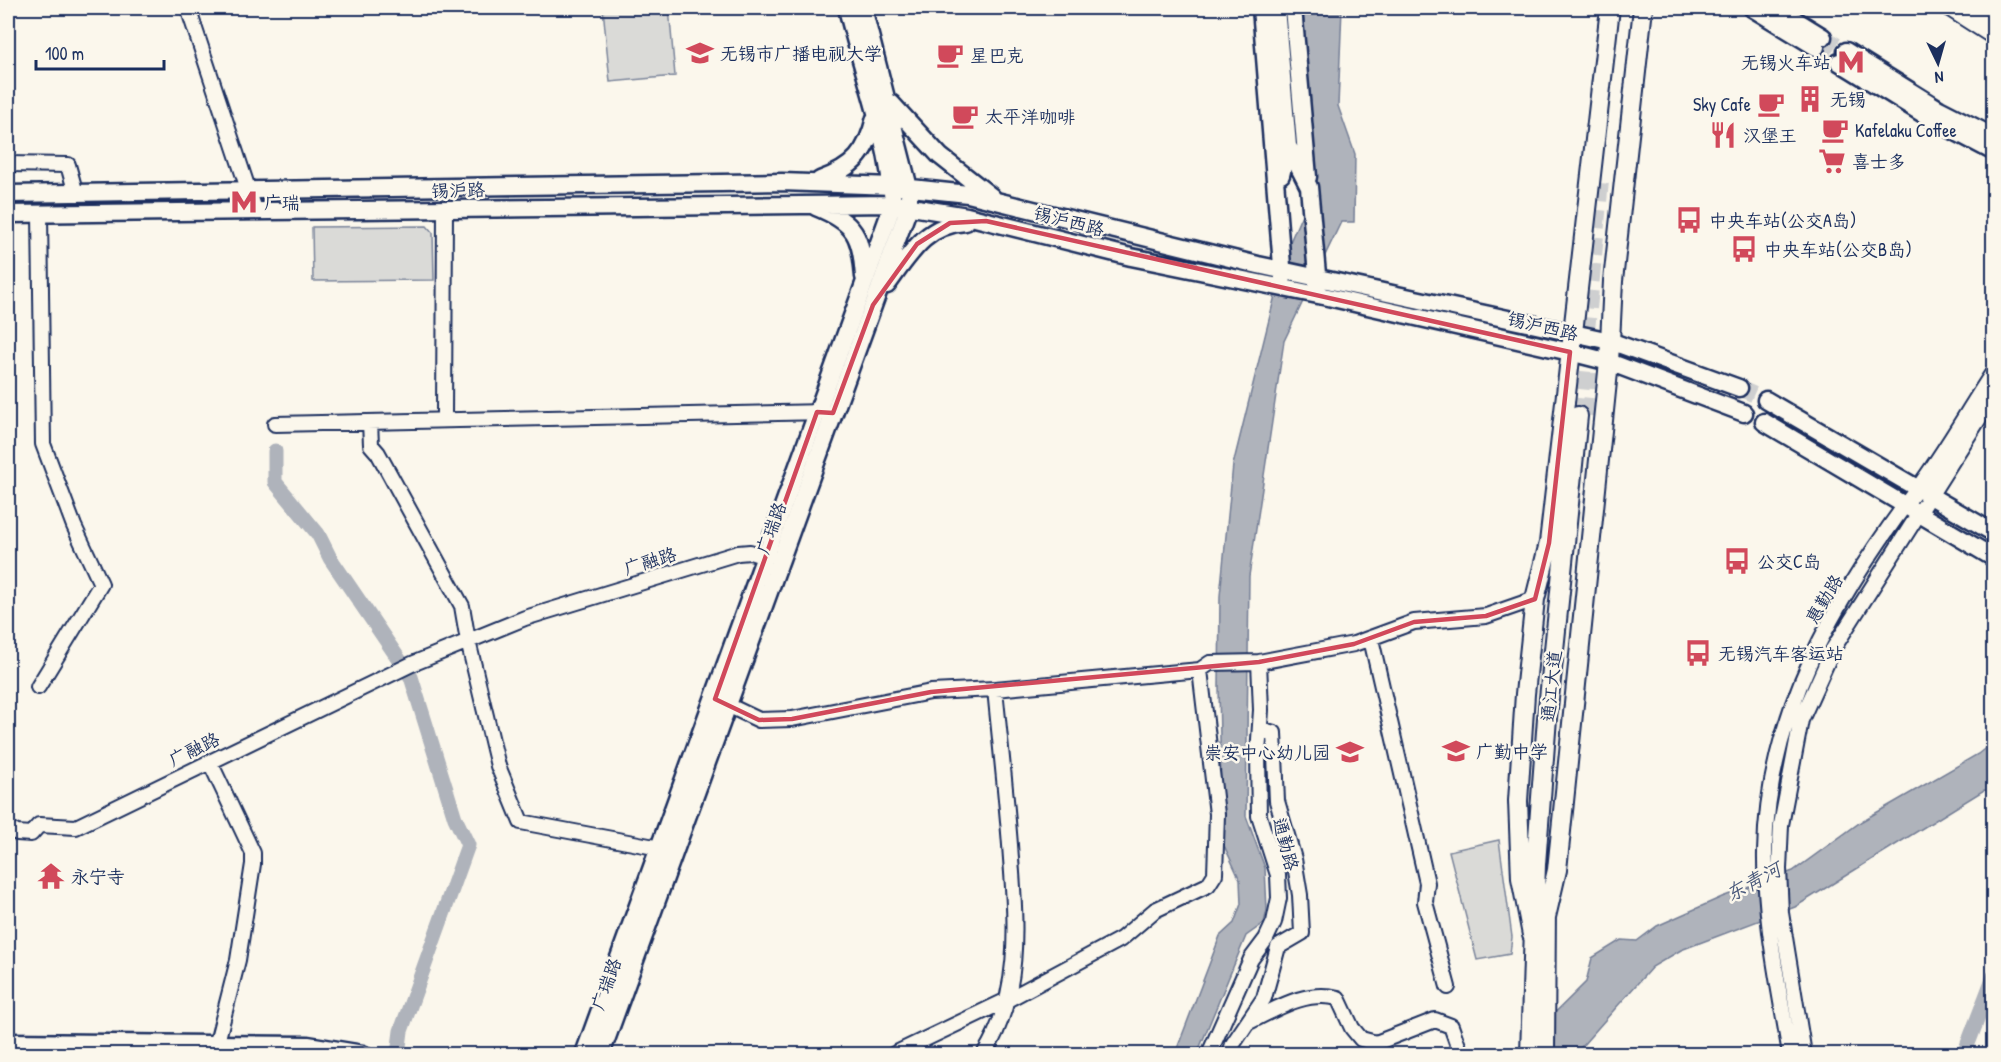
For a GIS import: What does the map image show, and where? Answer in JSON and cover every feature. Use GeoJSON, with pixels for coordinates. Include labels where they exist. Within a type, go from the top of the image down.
{"type":"FeatureCollection","features":[{"type":"Feature","properties":{"kind":"highway"},"geometry":{"type":"LineString","coordinates":[[1532,935],[1521,878],[1518,801],[1525,694],[1535,599],[1549,543],[1610,8]]}},
{"type":"Feature","properties":{"kind":"highway"},"geometry":{"type":"LineString","coordinates":[[1600,181],[1619,8]]}},
{"type":"Feature","properties":{"kind":"highway"},"geometry":{"type":"LineString","coordinates":[[1601,297],[1614,158],[1635,8]]}},
{"type":"Feature","properties":{"kind":"highway"},"geometry":{"type":"LineString","coordinates":[[1546,917],[1557,870],[1609,362],[1613,281],[1643,8]]}},
{"type":"Feature","properties":{"kind":"highway","name":"通江大道"},"geometry":{"type":"LineString","coordinates":[[1530,1054],[1532,935],[1547,718],[1585,416],[1546,861],[1545,1054]]}},
{"type":"Feature","properties":{"kind":"main road","name":"广瑞路"},"geometry":{"type":"LineString","coordinates":[[847,8],[875,114],[900,187]]}},
{"type":"Feature","properties":{"kind":"main road","name":"广瑞路"},"geometry":{"type":"LineString","coordinates":[[584,1054],[660,848],[721,702],[766,557],[825,412],[873,305],[901,206],[887,97],[863,8]]}},
{"type":"Feature","properties":{"kind":"main road"},"geometry":{"type":"LineString","coordinates":[[1261,8],[1278,190],[1284,288]]}},
{"type":"Feature","properties":{"kind":"main road"},"geometry":{"type":"LineString","coordinates":[[1276,8],[1288,146],[1278,190]]}},
{"type":"Feature","properties":{"kind":"main road"},"geometry":{"type":"LineString","coordinates":[[1293,8],[1309,187],[1323,296]]}},
{"type":"Feature","properties":{"kind":"main road"},"geometry":{"type":"LineString","coordinates":[[1752,8],[1820,42],[1776,8]]}},
{"type":"Feature","properties":{"kind":"main road"},"geometry":{"type":"LineString","coordinates":[[1994,138],[1843,56],[1933,120],[1994,152]]}},
{"type":"Feature","properties":{"kind":"main road"},"geometry":{"type":"LineString","coordinates":[[887,97],[914,131],[939,156],[1000,202]]}},
{"type":"Feature","properties":{"kind":"main road"},"geometry":{"type":"LineString","coordinates":[[816,182],[833,175],[855,161],[869,140],[875,114]]}},
{"type":"Feature","properties":{"kind":"main road"},"geometry":{"type":"LineString","coordinates":[[1288,146],[1309,187]]}},
{"type":"Feature","properties":{"kind":"main road","name":"锡沪路"},"geometry":{"type":"LineString","coordinates":[[8,194],[816,182],[968,194],[1000,202]]}},
{"type":"Feature","properties":{"kind":"main road","name":"锡沪西路"},"geometry":{"type":"LineString","coordinates":[[1000,202],[1258,265],[1322,277],[1571,343],[1609,362],[1744,413]]}},
{"type":"Feature","properties":{"kind":"main road","name":"锡沪路"},"geometry":{"type":"LineString","coordinates":[[8,214],[807,203],[901,206]]}},
{"type":"Feature","properties":{"kind":"main road"},"geometry":{"type":"LineString","coordinates":[[807,203],[840,218],[850,225],[858,236],[862,250],[865,283]]}},
{"type":"Feature","properties":{"kind":"main road","name":"广瑞路"},"geometry":{"type":"LineString","coordinates":[[601,1054],[721,702],[825,412],[865,283],[901,206]]}},
{"type":"Feature","properties":{"kind":"main road","name":"锡沪西路"},"geometry":{"type":"LineString","coordinates":[[901,206],[987,221],[1131,257],[1323,296],[1571,343],[1610,341],[1739,388]]}},
{"type":"Feature","properties":{"kind":"main road"},"geometry":{"type":"LineString","coordinates":[[873,305],[925,236],[950,223],[987,221]]}},
{"type":"Feature","properties":{"kind":"main road"},"geometry":{"type":"LineString","coordinates":[[1766,400],[1994,533]]}},
{"type":"Feature","properties":{"kind":"main road"},"geometry":{"type":"LineString","coordinates":[[1764,422],[1994,558]]}},
{"type":"Feature","properties":{"kind":"main road"},"geometry":{"type":"LineString","coordinates":[[8,1042],[215,1049],[308,1045],[363,1054]]}},
{"type":"Feature","properties":{"kind":"street"},"geometry":{"type":"LineString","coordinates":[[188,8],[255,210]]}},
{"type":"Feature","properties":{"kind":"street"},"geometry":{"type":"LineString","coordinates":[[8,164],[68,165],[76,194]]}},
{"type":"Feature","properties":{"kind":"street"},"geometry":{"type":"LineString","coordinates":[[444,420],[445,209]]}},
{"type":"Feature","properties":{"kind":"street"},"geometry":{"type":"LineString","coordinates":[[38,687],[101,584],[74,526],[43,444],[40,214]]}},
{"type":"Feature","properties":{"kind":"street","name":"惠勤路"},"geometry":{"type":"LineString","coordinates":[[1804,1054],[1782,913],[1779,869],[1781,825],[1801,720],[1811,693],[1833,649],[1919,515],[1922,493],[1994,371]]}},
{"type":"Feature","properties":{"kind":"street","name":"惠勤路"},"geometry":{"type":"LineString","coordinates":[[1790,1054],[1768,921],[1765,877],[1767,822],[1786,716],[1815,649],[1902,505],[1922,493],[1994,395]]}},
{"type":"Feature","properties":{"kind":"street"},"geometry":{"type":"LineString","coordinates":[[275,424],[825,412]]}},
{"type":"Feature","properties":{"kind":"street"},"geometry":{"type":"LineString","coordinates":[[370,422],[371,445],[378,453],[462,606],[468,641],[498,766],[521,822],[660,848]]}},
{"type":"Feature","properties":{"kind":"street","name":"广融路"},"geometry":{"type":"LineString","coordinates":[[8,828],[17,833],[31,834],[39,825],[76,827],[395,671],[525,618],[738,554],[750,552],[766,557]]}},
{"type":"Feature","properties":{"kind":"street"},"geometry":{"type":"LineString","coordinates":[[721,702],[759,720],[792,719],[931,692],[996,689],[1258,662],[1371,639],[1414,622],[1486,616],[1535,599]]}},
{"type":"Feature","properties":{"kind":"street"},"geometry":{"type":"LineString","coordinates":[[1371,639],[1427,883],[1425,902],[1448,987]]}},
{"type":"Feature","properties":{"kind":"street","name":"通勤路"},"geometry":{"type":"LineString","coordinates":[[1209,1054],[1251,959],[1266,939],[1274,922],[1280,898],[1278,875],[1259,816],[1258,662]]}},
{"type":"Feature","properties":{"kind":"street"},"geometry":{"type":"LineString","coordinates":[[894,1054],[1008,1000],[1121,939],[1155,910],[1208,885],[1215,874],[1217,814],[1205,667]]}},
{"type":"Feature","properties":{"kind":"street"},"geometry":{"type":"LineString","coordinates":[[984,1054],[1002,1019],[1008,1000],[1015,953],[1015,919],[996,689]]}},
{"type":"Feature","properties":{"kind":"street"},"geometry":{"type":"LineString","coordinates":[[1230,1054],[1233,1044],[1264,998],[1278,947],[1302,933],[1300,895],[1294,859],[1277,801],[1274,733],[1260,729]]}},
{"type":"Feature","properties":{"kind":"street"},"geometry":{"type":"LineString","coordinates":[[210,762],[253,853],[238,960],[215,1049]]}},
{"type":"Feature","properties":{"kind":"street"},"geometry":{"type":"LineString","coordinates":[[1249,1022],[1297,999],[1322,994],[1338,998],[1352,1029],[1362,1039],[1376,1043],[1435,1020],[1451,1026],[1461,1054]]}},
{"type":"Feature","properties":{"kind":"highlighted area"},"geometry":{"type":"Polygon","coordinates":[[[986,221],[1570,352],[1549,543],[1535,599],[1486,616],[1414,622],[1354,644],[1259,662],[931,692],[792,719],[759,720],[715,699],[817,412],[833,413],[873,305],[917,244],[950,223],[986,221]]]}},
{"type":"Feature","properties":{"kind":"shaded area"},"geometry":{"type":"Polygon","coordinates":[[[603,8],[669,8],[675,76],[610,82],[603,8]]]}},
{"type":"Feature","properties":{"kind":"shaded area"},"geometry":{"type":"Polygon","coordinates":[[[1303,8],[1342,8],[1338,106],[1355,154],[1354,222],[1341,222],[1284,341],[1249,576],[1246,816],[1265,868],[1267,910],[1264,923],[1246,936],[1197,1054],[1175,1054],[1220,936],[1234,923],[1241,904],[1240,880],[1222,841],[1220,596],[1233,465],[1286,251],[1314,187],[1303,8]]]}},
{"type":"Feature","properties":{"kind":"shaded area"},"geometry":{"type":"Polygon","coordinates":[[[427,226],[433,233],[434,280],[313,281],[312,227],[427,226]]]}},
{"type":"Feature","properties":{"kind":"shaded area"},"geometry":{"type":"Polygon","coordinates":[[[1993,742],[1993,791],[1984,790],[1795,907],[1681,950],[1652,967],[1575,1054],[1513,1054],[1586,982],[1592,958],[1621,940],[1637,941],[1657,926],[1722,897],[1793,871],[1862,821],[1978,754],[1993,742]]]}},
{"type":"Feature","properties":{"kind":"shaded area"},"geometry":{"type":"Polygon","coordinates":[[[1499,840],[1512,937],[1510,954],[1477,960],[1449,851],[1499,840]]]}},
{"type":"Feature","properties":{"kind":"waterway"},"geometry":{"type":"LineString","coordinates":[[275,451],[275,482],[318,534],[330,558],[411,677],[455,818],[468,845],[401,1031],[398,1054]]}},
{"type":"Feature","properties":{"kind":"waterway"},"geometry":{"type":"LineString","coordinates":[[1964,1054],[1994,976]]}},
{"type":"Feature","properties":{"kind":"tunnel"},"geometry":{"type":"LineString","coordinates":[[1823,37],[1846,51]]}},
{"type":"Feature","properties":{"kind":"tunnel"},"geometry":{"type":"LineString","coordinates":[[1816,47],[1839,62]]}},
{"type":"Feature","properties":{"kind":"tunnel"},"geometry":{"type":"LineString","coordinates":[[1578,416],[1600,181]]}},
{"type":"Feature","properties":{"kind":"tunnel"},"geometry":{"type":"LineString","coordinates":[[1591,416],[1595,373]]}},
{"type":"Feature","properties":{"kind":"tunnel"},"geometry":{"type":"LineString","coordinates":[[1739,388],[1766,400]]}},
{"type":"Feature","properties":{"kind":"railway"},"geometry":{"type":"LineString","coordinates":[[1933,8],[1994,47]]}},
{"type":"Feature","properties":{"kind":"place","name":"无锡市广播电视大学"},"geometry":{"type":"Point","coordinates":[700,53]}},
{"type":"Feature","properties":{"kind":"place","name":"星巴克"},"geometry":{"type":"Point","coordinates":[950,55]}},
{"type":"Feature","properties":{"kind":"place","name":"无锡火车站"},"geometry":{"type":"Point","coordinates":[1851,62]}},
{"type":"Feature","properties":{"kind":"place","name":"无锡"},"geometry":{"type":"Point","coordinates":[1810,99]}},
{"type":"Feature","properties":{"kind":"place","name":"Sky Cafe"},"geometry":{"type":"Point","coordinates":[1771,104]}},
{"type":"Feature","properties":{"kind":"place","name":"太平洋咖啡"},"geometry":{"type":"Point","coordinates":[965,116]}},
{"type":"Feature","properties":{"kind":"place","name":"Kafelaku Coffee"},"geometry":{"type":"Point","coordinates":[1835,130]}},
{"type":"Feature","properties":{"kind":"place","name":"汉堡王"},"geometry":{"type":"Point","coordinates":[1723,135]}},
{"type":"Feature","properties":{"kind":"place","name":"喜士多"},"geometry":{"type":"Point","coordinates":[1832,161]}},
{"type":"Feature","properties":{"kind":"place","name":"广瑞"},"geometry":{"type":"Point","coordinates":[244,202]}},
{"type":"Feature","properties":{"kind":"place","name":"中央车站(公交A岛)"},"geometry":{"type":"Point","coordinates":[1689,220]}},
{"type":"Feature","properties":{"kind":"place","name":"中央车站(公交B岛)"},"geometry":{"type":"Point","coordinates":[1744,249]}},
{"type":"Feature","properties":{"kind":"place","name":"公交C岛"},"geometry":{"type":"Point","coordinates":[1737,561]}},
{"type":"Feature","properties":{"kind":"place","name":"无锡汽车客运站"},"geometry":{"type":"Point","coordinates":[1698,653]}},
{"type":"Feature","properties":{"kind":"place","name":"广勤中学"},"geometry":{"type":"Point","coordinates":[1456,751]}},
{"type":"Feature","properties":{"kind":"place","name":"崇安中心幼儿园"},"geometry":{"type":"Point","coordinates":[1350,752]}},
{"type":"Feature","properties":{"kind":"place","name":"永宁寺"},"geometry":{"type":"Point","coordinates":[51,876]}},
{"type":"Feature","properties":{"kind":"water label","name":"东青河"},"geometry":{"type":"Point","coordinates":[1753,881]}}]}
